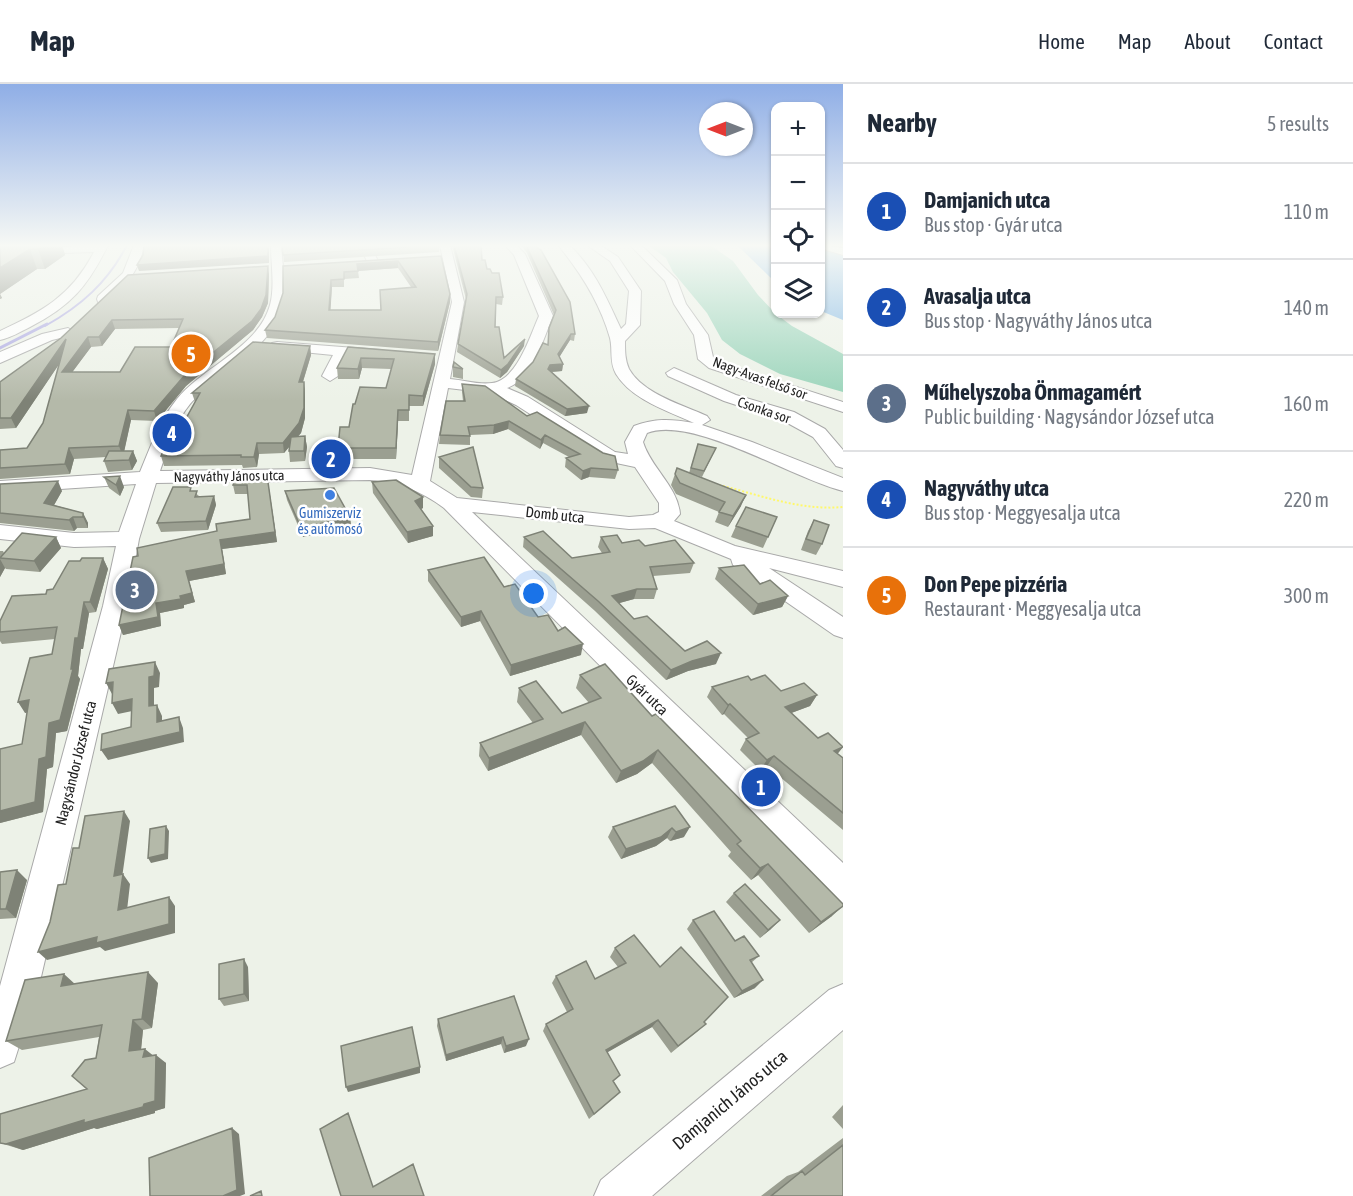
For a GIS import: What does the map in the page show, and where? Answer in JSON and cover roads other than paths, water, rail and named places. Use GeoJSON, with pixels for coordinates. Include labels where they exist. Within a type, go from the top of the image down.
{"type":"FeatureCollection","features":[{"type":"Feature","properties":{"kind":"street"},"geometry":{"type":"LineString","coordinates":[[0,336],[38,318],[67,297]]}},
{"type":"Feature","properties":{"kind":"street"},"geometry":{"type":"LineString","coordinates":[[94,308],[108,297]]}},
{"type":"Feature","properties":{"kind":"street","name":"Nagysándor József utca"},"geometry":{"type":"LineString","coordinates":[[0,1048],[22,977],[110,630],[128,539],[148,478],[168,424],[184,401],[251,344],[264,330],[277,303],[276,297]]}},
{"type":"Feature","properties":{"kind":"street"},"geometry":{"type":"LineString","coordinates":[[420,482],[442,383],[441,358],[458,302],[456,297]]}},
{"type":"Feature","properties":{"kind":"street"},"geometry":{"type":"LineString","coordinates":[[493,388],[510,382],[526,362],[546,316],[538,297]]}},
{"type":"Feature","properties":{"kind":"street"},"geometry":{"type":"LineString","coordinates":[[597,297],[618,340],[619,365],[632,383],[659,401],[731,433],[726,438]]}},
{"type":"Feature","properties":{"kind":"street"},"geometry":{"type":"LineString","coordinates":[[618,340],[633,325],[635,297]]}},
{"type":"Feature","properties":{"kind":"street","name":"Nagy-Avas felső sor"},"geometry":{"type":"LineString","coordinates":[[678,297],[701,335],[706,359],[714,365],[843,407]]}},
{"type":"Feature","properties":{"kind":"street"},"geometry":{"type":"LineString","coordinates":[[11,316],[38,318]]}},
{"type":"Feature","properties":{"kind":"street"},"geometry":{"type":"LineString","coordinates":[[0,358],[73,328],[40,356]]}},
{"type":"Feature","properties":{"kind":"street"},"geometry":{"type":"LineString","coordinates":[[251,344],[400,355]]}},
{"type":"Feature","properties":{"kind":"street"},"geometry":{"type":"LineString","coordinates":[[330,376],[342,351]]}},
{"type":"Feature","properties":{"kind":"street","name":"Csonka sor"},"geometry":{"type":"LineString","coordinates":[[674,373],[730,398],[788,416],[819,433],[843,462]]}},
{"type":"Feature","properties":{"kind":"street"},"geometry":{"type":"LineString","coordinates":[[442,383],[493,388],[522,401],[609,456],[642,464]]}},
{"type":"Feature","properties":{"kind":"street"},"geometry":{"type":"LineString","coordinates":[[659,522],[669,517],[672,510],[670,501],[642,464],[634,448],[634,436],[648,425],[676,424],[726,438],[843,485]]}},
{"type":"Feature","properties":{"kind":"street","name":"Nagyváthy János utca"},"geometry":{"type":"LineString","coordinates":[[0,487],[192,475],[370,474],[420,482],[451,504]]}},
{"type":"Feature","properties":{"kind":"street","name":"Domb utca"},"geometry":{"type":"LineString","coordinates":[[451,504],[629,523],[659,522],[728,552],[843,579]]}},
{"type":"Feature","properties":{"kind":"street","name":"Gyár utca"},"geometry":{"type":"LineString","coordinates":[[451,504],[843,887]]}},
{"type":"Feature","properties":{"kind":"street"},"geometry":{"type":"LineString","coordinates":[[0,532],[74,540],[128,539]]}},
{"type":"Feature","properties":{"kind":"street","name":"Domb utca"},"geometry":{"type":"LineString","coordinates":[[728,552],[843,629]]}},
{"type":"Feature","properties":{"kind":"street","name":"Damjanich János utca"},"geometry":{"type":"LineString","coordinates":[[617,1196],[843,1004]]}},
{"type":"Feature","properties":{"kind":"waterway"},"geometry":{"type":"LineString","coordinates":[[45,326],[87,297]]}},
{"type":"Feature","properties":{"kind":"waterway"},"geometry":{"type":"LineString","coordinates":[[0,348],[47,324]]}},
{"type":"Feature","properties":{"kind":"place","name":"Don Pepe pizzéria"},"geometry":{"type":"Point","coordinates":[191,354]}},
{"type":"Feature","properties":{"kind":"place","name":"Nagyváthy utca"},"geometry":{"type":"Point","coordinates":[172,433]}},
{"type":"Feature","properties":{"kind":"place","name":"Avasalja utca"},"geometry":{"type":"Point","coordinates":[331,459]}},
{"type":"Feature","properties":{"kind":"place","name":"Gumiszerviz és autómosó"},"geometry":{"type":"Point","coordinates":[330,495]}},
{"type":"Feature","properties":{"kind":"place","name":"Műhelyszoba Önmagamért"},"geometry":{"type":"Point","coordinates":[135,590]}},
{"type":"Feature","properties":{"kind":"place","name":"Damjanich utca"},"geometry":{"type":"Point","coordinates":[761,787]}}]}
